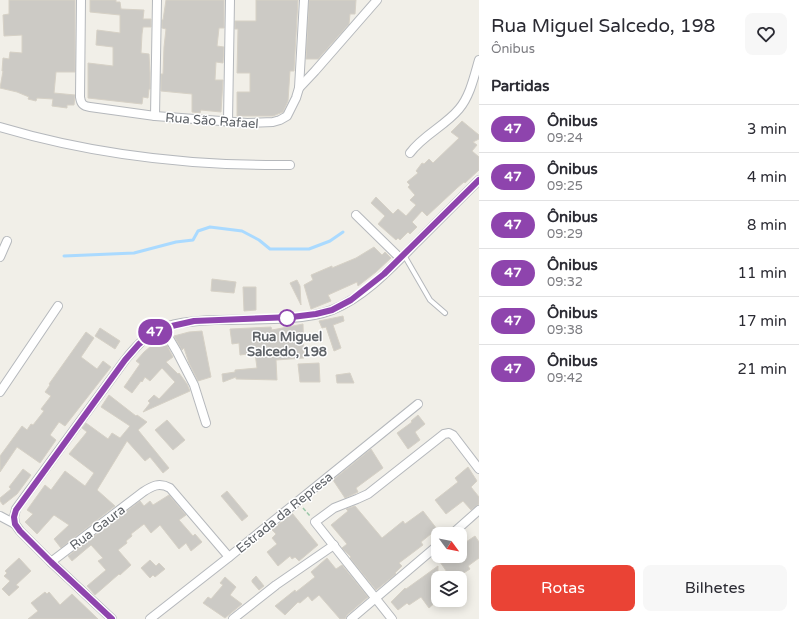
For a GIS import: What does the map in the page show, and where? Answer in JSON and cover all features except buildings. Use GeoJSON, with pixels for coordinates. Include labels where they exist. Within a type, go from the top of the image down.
{"type":"FeatureCollection","features":[{"type":"Feature","properties":{"kind":"street","name":"Rua São Rafael"},"geometry":{"type":"LineString","coordinates":[[81,0],[80,97],[84,106],[155,116],[228,122],[265,123],[280,120],[287,116],[299,88],[320,67],[377,0]]}},
{"type":"Feature","properties":{"kind":"street"},"geometry":{"type":"LineString","coordinates":[[155,116],[157,0]]}},
{"type":"Feature","properties":{"kind":"street"},"geometry":{"type":"LineString","coordinates":[[228,122],[230,0]]}},
{"type":"Feature","properties":{"kind":"street"},"geometry":{"type":"LineString","coordinates":[[299,88],[304,0]]}},
{"type":"Feature","properties":{"kind":"street"},"geometry":{"type":"LineString","coordinates":[[410,153],[422,138],[458,110],[466,98],[479,60]]}},
{"type":"Feature","properties":{"kind":"street"},"geometry":{"type":"LineString","coordinates":[[0,127],[68,144],[152,158],[237,165],[290,165]]}},
{"type":"Feature","properties":{"kind":"street"},"geometry":{"type":"LineString","coordinates":[[15,524],[14,517],[16,510],[125,360],[139,344],[152,334],[163,328],[194,321],[292,317],[332,310],[351,300],[369,287],[479,180]]}},
{"type":"Feature","properties":{"kind":"street"},"geometry":{"type":"LineString","coordinates":[[356,215],[402,256]]}},
{"type":"Feature","properties":{"kind":"street"},"geometry":{"type":"LineString","coordinates":[[0,257],[7,241]]}},
{"type":"Feature","properties":{"kind":"street"},"geometry":{"type":"LineString","coordinates":[[0,392],[58,306]]}},
{"type":"Feature","properties":{"kind":"street"},"geometry":{"type":"LineString","coordinates":[[163,328],[194,385],[206,424]]}},
{"type":"Feature","properties":{"kind":"street","name":"Estrada da Represa"},"geometry":{"type":"LineString","coordinates":[[150,619],[418,404]]}},
{"type":"Feature","properties":{"kind":"street"},"geometry":{"type":"LineString","coordinates":[[392,619],[315,522],[334,508],[368,494],[444,434],[451,434],[479,469]]}},
{"type":"Feature","properties":{"kind":"street","name":"Rua Gaura"},"geometry":{"type":"LineString","coordinates":[[51,562],[143,492],[152,486],[159,484],[170,488],[229,557]]}},
{"type":"Feature","properties":{"kind":"street"},"geometry":{"type":"LineString","coordinates":[[460,527],[479,510]]}},
{"type":"Feature","properties":{"kind":"street"},"geometry":{"type":"LineString","coordinates":[[0,516],[15,524],[51,562],[112,619]]}},
{"type":"Feature","properties":{"kind":"street"},"geometry":{"type":"LineString","coordinates":[[233,619],[276,585],[334,545]]}},
{"type":"Feature","properties":{"kind":"street"},"geometry":{"type":"LineString","coordinates":[[351,619],[431,551]]}},
{"type":"Feature","properties":{"kind":"lane"},"geometry":{"type":"LineString","coordinates":[[402,256],[430,300],[445,313]]}},
{"type":"Feature","properties":{"kind":"path"},"geometry":{"type":"LineString","coordinates":[[297,501],[315,522]]}},
{"type":"Feature","properties":{"kind":"waterway"},"geometry":{"type":"LineString","coordinates":[[64,256],[134,253],[176,242],[193,240],[198,231],[210,227],[242,231],[259,240],[270,249],[309,249],[330,241],[343,232]]}},
{"type":"Feature","properties":{"kind":"bus line","name":"47"},"geometry":{"type":"LineString","coordinates":[[112,619],[20,531],[15,524],[14,517],[16,510],[125,360],[139,344],[163,328],[194,321],[292,317],[332,310],[351,300],[384,274],[479,180]]}},
{"type":"Feature","properties":{"kind":"place","name":"Rua Miguel Salcedo, 198"},"geometry":{"type":"Point","coordinates":[287,318]}}]}
